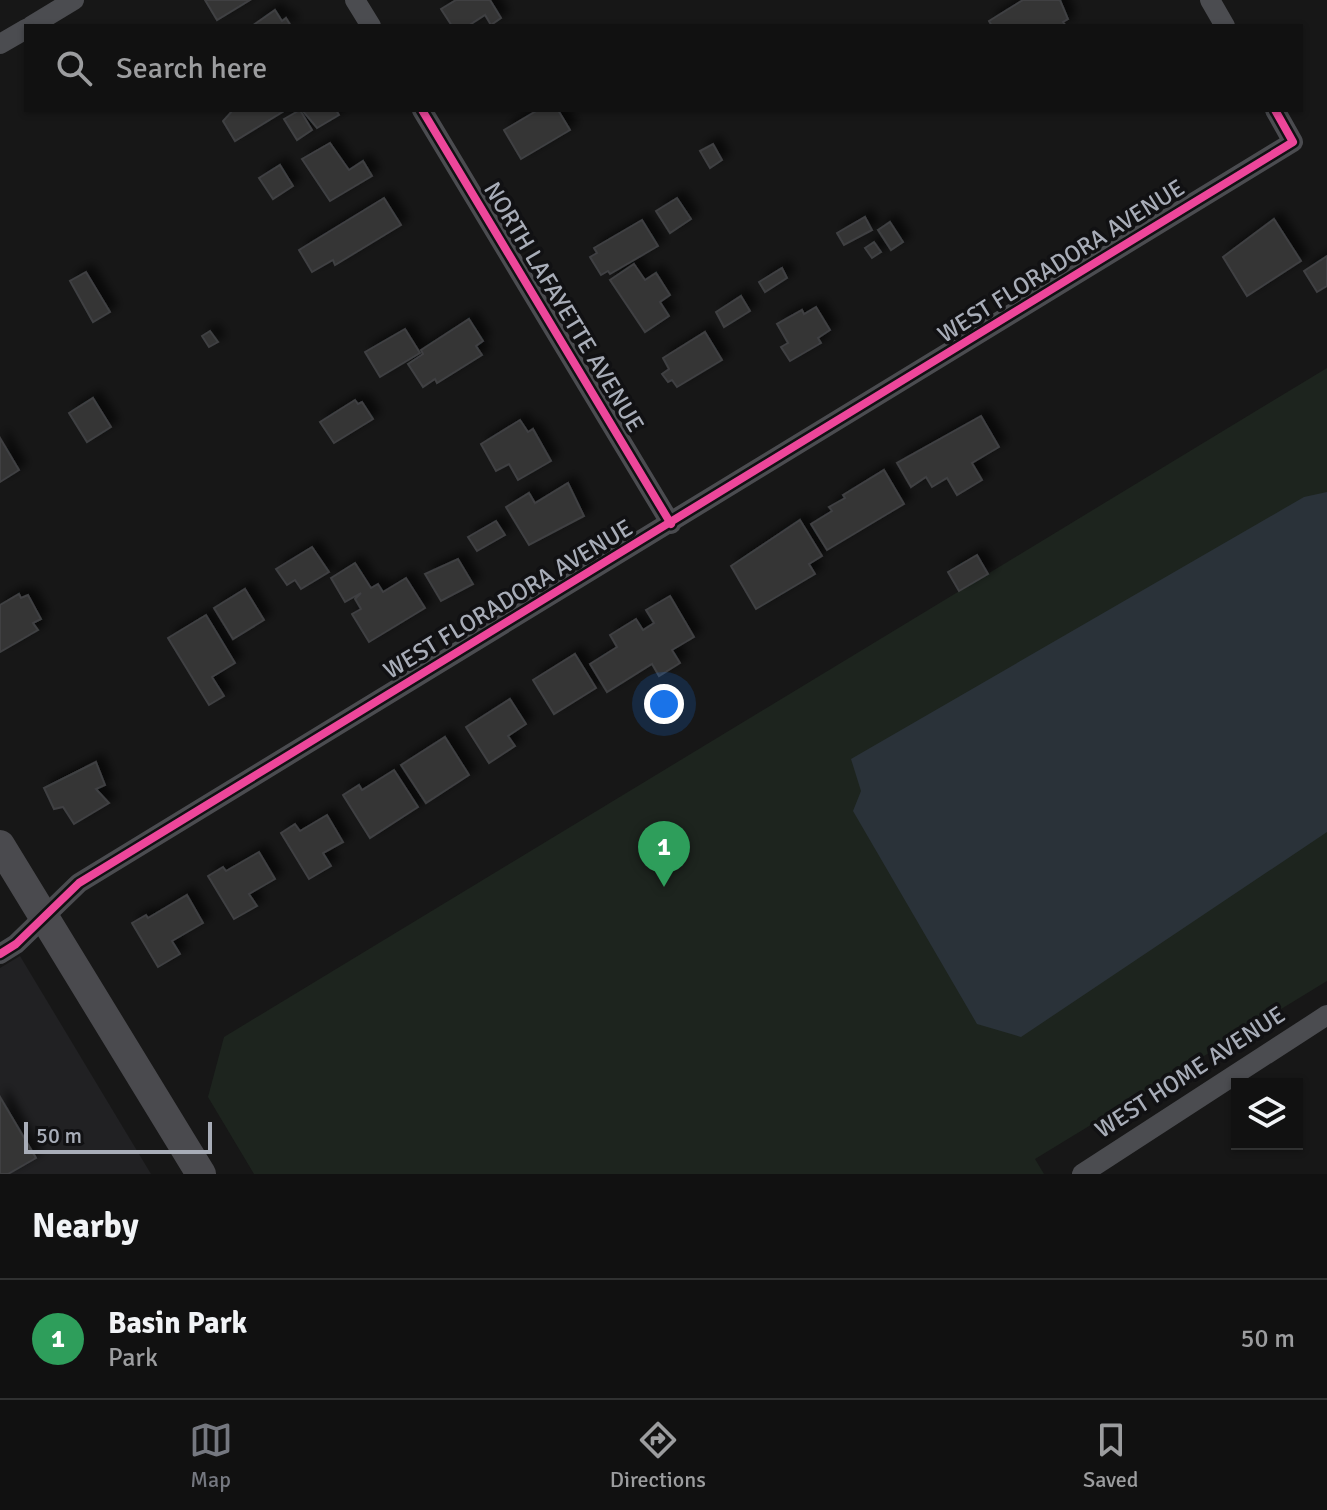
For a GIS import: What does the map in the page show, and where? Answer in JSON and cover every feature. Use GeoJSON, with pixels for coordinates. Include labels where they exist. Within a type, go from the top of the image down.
{"type":"FeatureCollection","features":[{"type":"Feature","properties":{"kind":"street"},"geometry":{"type":"LineString","coordinates":[[33,24],[74,0]]}},
{"type":"Feature","properties":{"kind":"street"},"geometry":{"type":"LineString","coordinates":[[355,0],[370,24]]}},
{"type":"Feature","properties":{"kind":"street"},"geometry":{"type":"LineString","coordinates":[[1210,0],[1224,24]]}},
{"type":"Feature","properties":{"kind":"street"},"geometry":{"type":"LineString","coordinates":[[0,44],[24,29]]}},
{"type":"Feature","properties":{"kind":"street","name":"NORTH LAFAYETTE AVENUE"},"geometry":{"type":"LineString","coordinates":[[423,112],[671,524]]}},
{"type":"Feature","properties":{"kind":"street","name":"WEST FLORADORA AVENUE"},"geometry":{"type":"LineString","coordinates":[[0,954],[16,944],[79,883],[1293,142],[1276,112]]}},
{"type":"Feature","properties":{"kind":"street"},"geometry":{"type":"LineString","coordinates":[[0,845],[201,1174]]}},
{"type":"Feature","properties":{"kind":"street","name":"WEST HOME AVENUE"},"geometry":{"type":"LineString","coordinates":[[1081,1173],[1327,1015]]}},
{"type":"Feature","properties":{"kind":"shaded area"},"geometry":{"type":"Polygon","coordinates":[[[1327,368],[1327,981],[1035,1159],[1044,1174],[254,1174],[208,1097],[224,1037],[1327,368]]]}},
{"type":"Feature","properties":{"kind":"shaded area"},"geometry":{"type":"Polygon","coordinates":[[[1327,492],[1327,832],[1021,1037],[977,1024],[853,811],[861,791],[851,759],[1304,497],[1327,492]]]}},
{"type":"Feature","properties":{"kind":"shaded area"},"geometry":{"type":"Polygon","coordinates":[[[20,956],[151,1174],[0,1174],[0,968],[20,956]]]}},
{"type":"Feature","properties":{"kind":"building"},"geometry":{"type":"Polygon","coordinates":[[[205,0],[250,0],[217,20],[205,0]]]}},
{"type":"Feature","properties":{"kind":"building"},"geometry":{"type":"Polygon","coordinates":[[[456,0],[490,0],[501,18],[492,24],[485,15],[471,24],[451,24],[441,9],[456,0]]]}},
{"type":"Feature","properties":{"kind":"building"},"geometry":{"type":"Polygon","coordinates":[[[1023,0],[1060,0],[1068,19],[1064,24],[991,24],[989,21],[1023,0]]]}},
{"type":"Feature","properties":{"kind":"building"},"geometry":{"type":"Polygon","coordinates":[[[275,10],[282,21],[286,18],[290,24],[255,24],[275,10]]]}},
{"type":"Feature","properties":{"kind":"building"},"geometry":{"type":"Polygon","coordinates":[[[231,112],[282,112],[235,141],[223,121],[231,112]]]}},
{"type":"Feature","properties":{"kind":"building"},"geometry":{"type":"Polygon","coordinates":[[[301,112],[312,130],[297,140],[284,119],[301,112]]]}},
{"type":"Feature","properties":{"kind":"building"},"geometry":{"type":"Polygon","coordinates":[[[304,112],[337,112],[339,115],[317,128],[304,112]]]}},
{"type":"Feature","properties":{"kind":"building"},"geometry":{"type":"Polygon","coordinates":[[[535,112],[559,112],[570,130],[521,159],[504,130],[535,112]]]}},
{"type":"Feature","properties":{"kind":"building"},"geometry":{"type":"Polygon","coordinates":[[[330,143],[349,170],[363,161],[372,176],[330,201],[302,159],[330,143]]]}},
{"type":"Feature","properties":{"kind":"building"},"geometry":{"type":"Polygon","coordinates":[[[713,144],[722,160],[710,168],[700,151],[713,144]]]}},
{"type":"Feature","properties":{"kind":"building"},"geometry":{"type":"Polygon","coordinates":[[[280,165],[293,186],[273,199],[259,178],[280,165]]]}},
{"type":"Feature","properties":{"kind":"building"},"geometry":{"type":"Polygon","coordinates":[[[384,198],[401,225],[335,265],[333,260],[312,272],[299,250],[384,198]]]}},
{"type":"Feature","properties":{"kind":"building"},"geometry":{"type":"Polygon","coordinates":[[[677,198],[691,219],[670,233],[656,211],[677,198]]]}},
{"type":"Feature","properties":{"kind":"building"},"geometry":{"type":"Polygon","coordinates":[[[865,217],[872,230],[844,245],[837,233],[865,217]]]}},
{"type":"Feature","properties":{"kind":"building"},"geometry":{"type":"Polygon","coordinates":[[[1274,219],[1301,261],[1247,296],[1223,257],[1274,219]]]}},
{"type":"Feature","properties":{"kind":"building"},"geometry":{"type":"Polygon","coordinates":[[[642,220],[658,246],[610,274],[608,271],[601,275],[590,257],[597,253],[594,248],[642,220]]]}},
{"type":"Feature","properties":{"kind":"building"},"geometry":{"type":"Polygon","coordinates":[[[890,222],[903,242],[891,250],[878,230],[890,222]]]}},
{"type":"Feature","properties":{"kind":"building"},"geometry":{"type":"Polygon","coordinates":[[[874,242],[881,252],[872,258],[865,248],[874,242]]]}},
{"type":"Feature","properties":{"kind":"building"},"geometry":{"type":"Polygon","coordinates":[[[1327,256],[1327,286],[1317,292],[1304,271],[1327,256]]]}},
{"type":"Feature","properties":{"kind":"building"},"geometry":{"type":"Polygon","coordinates":[[[634,264],[645,280],[656,273],[670,295],[660,302],[669,316],[645,332],[610,280],[634,264]]]}},
{"type":"Feature","properties":{"kind":"building"},"geometry":{"type":"Polygon","coordinates":[[[782,268],[787,278],[765,292],[759,282],[782,268]]]}},
{"type":"Feature","properties":{"kind":"building"},"geometry":{"type":"Polygon","coordinates":[[[86,272],[110,312],[93,322],[70,281],[86,272]]]}},
{"type":"Feature","properties":{"kind":"building"},"geometry":{"type":"Polygon","coordinates":[[[741,296],[750,311],[724,327],[716,312],[741,296]]]}},
{"type":"Feature","properties":{"kind":"building"},"geometry":{"type":"Polygon","coordinates":[[[816,307],[830,330],[818,338],[821,343],[790,361],[781,347],[788,343],[777,324],[802,310],[804,314],[816,307]]]}},
{"type":"Feature","properties":{"kind":"building"},"geometry":{"type":"Polygon","coordinates":[[[469,319],[483,341],[476,346],[482,355],[437,383],[435,379],[423,387],[408,364],[423,354],[421,350],[469,319]]]}},
{"type":"Feature","properties":{"kind":"building"},"geometry":{"type":"Polygon","coordinates":[[[405,329],[420,353],[380,377],[365,352],[405,329]]]}},
{"type":"Feature","properties":{"kind":"building"},"geometry":{"type":"Polygon","coordinates":[[[210,331],[218,342],[209,347],[202,336],[210,331]]]}},
{"type":"Feature","properties":{"kind":"building"},"geometry":{"type":"Polygon","coordinates":[[[705,332],[722,360],[677,387],[672,380],[668,382],[662,374],[669,369],[663,358],[705,332]]]}},
{"type":"Feature","properties":{"kind":"building"},"geometry":{"type":"Polygon","coordinates":[[[93,398],[111,427],[87,442],[69,413],[93,398]]]}},
{"type":"Feature","properties":{"kind":"building"},"geometry":{"type":"Polygon","coordinates":[[[355,400],[358,404],[362,402],[373,419],[334,443],[320,422],[355,400]]]}},
{"type":"Feature","properties":{"kind":"building"},"geometry":{"type":"Polygon","coordinates":[[[981,416],[999,447],[972,463],[982,480],[957,495],[947,478],[932,487],[926,477],[911,487],[897,463],[981,416]]]}},
{"type":"Feature","properties":{"kind":"building"},"geometry":{"type":"Polygon","coordinates":[[[520,420],[528,432],[533,429],[551,461],[518,480],[509,464],[496,471],[481,444],[520,420]]]}},
{"type":"Feature","properties":{"kind":"building"},"geometry":{"type":"Polygon","coordinates":[[[0,438],[19,470],[0,482],[0,438]]]}},
{"type":"Feature","properties":{"kind":"building"},"geometry":{"type":"Polygon","coordinates":[[[884,470],[904,504],[827,550],[811,524],[832,511],[829,507],[845,498],[843,495],[884,470]]]}},
{"type":"Feature","properties":{"kind":"building"},"geometry":{"type":"Polygon","coordinates":[[[568,483],[584,516],[529,545],[506,507],[529,493],[535,503],[568,483]]]}},
{"type":"Feature","properties":{"kind":"building"},"geometry":{"type":"Polygon","coordinates":[[[800,520],[822,556],[809,564],[815,574],[756,609],[731,566],[800,520]]]}},
{"type":"Feature","properties":{"kind":"building"},"geometry":{"type":"Polygon","coordinates":[[[496,521],[505,535],[477,551],[468,537],[496,521]]]}},
{"type":"Feature","properties":{"kind":"building"},"geometry":{"type":"Polygon","coordinates":[[[312,547],[329,572],[301,589],[295,580],[287,585],[276,569],[312,547]]]}},
{"type":"Feature","properties":{"kind":"building"},"geometry":{"type":"Polygon","coordinates":[[[977,555],[988,574],[959,591],[948,572],[977,555]]]}},
{"type":"Feature","properties":{"kind":"building"},"geometry":{"type":"Polygon","coordinates":[[[458,559],[473,584],[441,601],[425,574],[458,559]]]}},
{"type":"Feature","properties":{"kind":"building"},"geometry":{"type":"Polygon","coordinates":[[[355,563],[371,588],[378,584],[383,592],[406,578],[425,608],[369,642],[352,614],[361,609],[355,599],[361,593],[345,602],[331,578],[355,563]]]}},
{"type":"Feature","properties":{"kind":"building"},"geometry":{"type":"Polygon","coordinates":[[[245,589],[264,620],[233,639],[214,608],[245,589]]]}},
{"type":"Feature","properties":{"kind":"building"},"geometry":{"type":"Polygon","coordinates":[[[19,594],[21,598],[28,595],[41,619],[33,623],[38,630],[0,652],[0,605],[19,594]]]}},
{"type":"Feature","properties":{"kind":"building"},"geometry":{"type":"Polygon","coordinates":[[[670,596],[694,637],[672,650],[680,663],[659,676],[652,664],[607,692],[590,664],[617,647],[610,635],[636,619],[643,630],[654,623],[646,610],[670,596]]]}},
{"type":"Feature","properties":{"kind":"building"},"geometry":{"type":"Polygon","coordinates":[[[206,615],[235,663],[212,677],[224,696],[209,705],[168,638],[206,615]]]}},
{"type":"Feature","properties":{"kind":"building"},"geometry":{"type":"Polygon","coordinates":[[[575,654],[596,688],[554,714],[533,680],[575,654]]]}},
{"type":"Feature","properties":{"kind":"building"},"geometry":{"type":"Polygon","coordinates":[[[510,699],[526,724],[508,736],[515,746],[489,763],[466,727],[510,699]]]}},
{"type":"Feature","properties":{"kind":"building"},"geometry":{"type":"Polygon","coordinates":[[[445,737],[469,775],[426,803],[401,765],[445,737]]]}},
{"type":"Feature","properties":{"kind":"building"},"geometry":{"type":"Polygon","coordinates":[[[96,762],[105,785],[96,789],[109,803],[74,824],[63,807],[54,809],[44,788],[96,762]]]}},
{"type":"Feature","properties":{"kind":"building"},"geometry":{"type":"Polygon","coordinates":[[[394,770],[418,807],[370,838],[343,795],[359,785],[362,790],[394,770]]]}},
{"type":"Feature","properties":{"kind":"building"},"geometry":{"type":"Polygon","coordinates":[[[327,815],[343,842],[323,853],[331,866],[309,879],[281,833],[295,824],[300,831],[327,815]]]}},
{"type":"Feature","properties":{"kind":"building"},"geometry":{"type":"Polygon","coordinates":[[[259,852],[275,879],[249,894],[257,906],[234,919],[208,876],[223,867],[226,871],[259,852]]]}},
{"type":"Feature","properties":{"kind":"building"},"geometry":{"type":"Polygon","coordinates":[[[187,895],[203,923],[172,941],[180,954],[158,967],[132,923],[146,915],[148,918],[187,895]]]}},
{"type":"Feature","properties":{"kind":"building"},"geometry":{"type":"Polygon","coordinates":[[[0,1097],[36,1158],[8,1174],[0,1174],[0,1097]]]}},
{"type":"Feature","properties":{"kind":"cycle path"},"geometry":{"type":"LineString","coordinates":[[423,112],[671,524]]}},
{"type":"Feature","properties":{"kind":"cycle path"},"geometry":{"type":"LineString","coordinates":[[0,954],[16,944],[79,883],[1293,142],[1276,112]]}},
{"type":"Feature","properties":{"kind":"place","name":"Basin Park"},"geometry":{"type":"Point","coordinates":[664,887]}}]}
